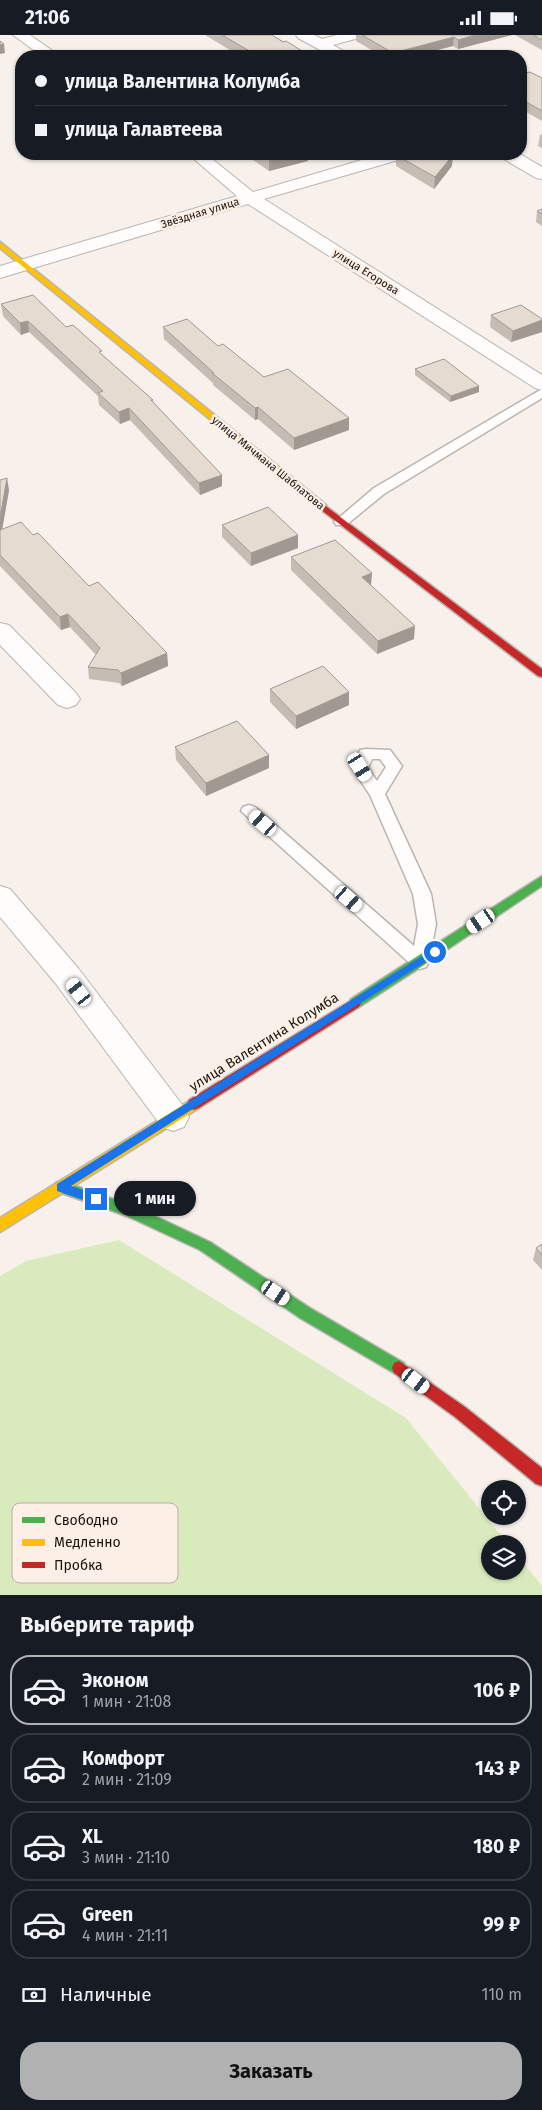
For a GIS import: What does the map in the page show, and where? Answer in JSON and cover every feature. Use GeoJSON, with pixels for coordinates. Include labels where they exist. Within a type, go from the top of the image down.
{"type":"FeatureCollection","features":[{"type":"Feature","properties":{"kind":"street"},"geometry":{"type":"LineString","coordinates":[[20,35],[43,50]]}},
{"type":"Feature","properties":{"kind":"street"},"geometry":{"type":"LineString","coordinates":[[303,35],[332,50]]}},
{"type":"Feature","properties":{"kind":"street"},"geometry":{"type":"LineString","coordinates":[[321,43],[354,35]]}},
{"type":"Feature","properties":{"kind":"street","name":"улица Егорова"},"geometry":{"type":"LineString","coordinates":[[203,160],[250,198],[542,384]]}},
{"type":"Feature","properties":{"kind":"street","name":"Звёздная улица"},"geometry":{"type":"LineString","coordinates":[[0,272],[379,160]]}},
{"type":"Feature","properties":{"kind":"street"},"geometry":{"type":"LineString","coordinates":[[518,160],[542,174]]}},
{"type":"Feature","properties":{"kind":"street","name":"улица Мичмана Шаблатова"},"geometry":{"type":"LineString","coordinates":[[0,244],[341,522],[542,674]]}},
{"type":"Feature","properties":{"kind":"street"},"geometry":{"type":"LineString","coordinates":[[0,631],[67,699]]}},
{"type":"Feature","properties":{"kind":"street","name":"улица Валентина Колумба"},"geometry":{"type":"LineString","coordinates":[[0,1226],[420,962],[542,880]]}},
{"type":"Feature","properties":{"kind":"street"},"geometry":{"type":"LineString","coordinates":[[0,897],[67,976],[173,1117]]}},
{"type":"Feature","properties":{"kind":"street"},"geometry":{"type":"LineString","coordinates":[[61,1187],[131,1211],[205,1246],[305,1313],[388,1360],[460,1412],[542,1479]]}},
{"type":"Feature","properties":{"kind":"lane"},"geometry":{"type":"LineString","coordinates":[[341,522],[379,491],[542,393]]}},
{"type":"Feature","properties":{"kind":"lane"},"geometry":{"type":"LineString","coordinates":[[377,794],[422,894],[427,924],[420,962]]}},
{"type":"Feature","properties":{"kind":"lane"},"geometry":{"type":"LineString","coordinates":[[249,811],[420,962]]}},
{"type":"Feature","properties":{"kind":"green space"},"geometry":{"type":"Polygon","coordinates":[[[119,1240],[406,1418],[481,1511],[481,1525],[493,1525],[501,1535],[481,1535],[481,1580],[526,1580],[526,1566],[542,1586],[542,1595],[0,1595],[0,1276],[26,1261],[119,1240]]]}},
{"type":"Feature","properties":{"kind":"building"},"geometry":{"type":"Polygon","coordinates":[[[222,35],[272,35],[300,50],[248,50],[222,35]]]}},
{"type":"Feature","properties":{"kind":"building"},"geometry":{"type":"Polygon","coordinates":[[[362,35],[476,35],[458,40],[454,37],[404,50],[388,50],[362,35]]]}},
{"type":"Feature","properties":{"kind":"building"},"geometry":{"type":"Polygon","coordinates":[[[533,35],[542,35],[542,40],[533,35]]]}},
{"type":"Feature","properties":{"kind":"building"},"geometry":{"type":"Polygon","coordinates":[[[530,72],[542,78],[542,111],[527,102],[527,73],[530,72]]]}},
{"type":"Feature","properties":{"kind":"building"},"geometry":{"type":"Polygon","coordinates":[[[405,160],[449,160],[435,177],[405,160]]]}},
{"type":"Feature","properties":{"kind":"building"},"geometry":{"type":"Polygon","coordinates":[[[33,295],[66,327],[73,325],[102,351],[99,352],[153,400],[151,400],[222,475],[199,483],[129,408],[119,412],[98,393],[103,391],[28,321],[20,323],[1,304],[33,295]]]}},
{"type":"Feature","properties":{"kind":"building"},"geometry":{"type":"Polygon","coordinates":[[[521,305],[542,320],[513,331],[491,315],[521,305]]]}},
{"type":"Feature","properties":{"kind":"building"},"geometry":{"type":"Polygon","coordinates":[[[187,319],[218,346],[223,344],[264,377],[288,369],[349,418],[294,438],[258,407],[255,408],[212,373],[214,373],[163,327],[187,319]]]}},
{"type":"Feature","properties":{"kind":"building"},"geometry":{"type":"Polygon","coordinates":[[[444,359],[479,386],[451,396],[415,369],[444,359]]]}},
{"type":"Feature","properties":{"kind":"building"},"geometry":{"type":"Polygon","coordinates":[[[7,478],[0,518],[0,480],[7,478]]]}},
{"type":"Feature","properties":{"kind":"building"},"geometry":{"type":"Polygon","coordinates":[[[268,507],[298,535],[251,553],[222,525],[268,507]]]}},
{"type":"Feature","properties":{"kind":"building"},"geometry":{"type":"Polygon","coordinates":[[[21,522],[33,535],[38,533],[89,586],[98,582],[167,653],[121,673],[118,670],[88,667],[100,648],[68,614],[60,617],[0,555],[0,530],[21,522]]]}},
{"type":"Feature","properties":{"kind":"building"},"geometry":{"type":"Polygon","coordinates":[[[335,540],[372,573],[362,577],[415,626],[378,641],[291,557],[335,540]]]}},
{"type":"Feature","properties":{"kind":"building"},"geometry":{"type":"Polygon","coordinates":[[[323,666],[349,692],[296,716],[270,689],[323,666]]]}},
{"type":"Feature","properties":{"kind":"building"},"geometry":{"type":"Polygon","coordinates":[[[237,721],[269,755],[206,783],[175,747],[237,721]]]}},
{"type":"Feature","properties":{"kind":"building"},"geometry":{"type":"Polygon","coordinates":[[[542,1244],[542,1255],[536,1248],[542,1244]]]}},
{"type":"Feature","properties":{"kind":"traffic: fast"},"geometry":{"type":"LineString","coordinates":[[355,1003],[542,880]]}},
{"type":"Feature","properties":{"kind":"traffic: fast"},"geometry":{"type":"LineString","coordinates":[[61,1187],[131,1211],[205,1246],[305,1313],[399,1368]]}},
{"type":"Feature","properties":{"kind":"traffic: slow"},"geometry":{"type":"LineString","coordinates":[[0,244],[323,507]]}},
{"type":"Feature","properties":{"kind":"traffic: slow"},"geometry":{"type":"LineString","coordinates":[[0,1226],[194,1104]]}},
{"type":"Feature","properties":{"kind":"traffic: jam"},"geometry":{"type":"LineString","coordinates":[[323,507],[542,674]]}},
{"type":"Feature","properties":{"kind":"traffic: jam"},"geometry":{"type":"LineString","coordinates":[[194,1104],[355,1003]]}},
{"type":"Feature","properties":{"kind":"traffic: jam"},"geometry":{"type":"LineString","coordinates":[[399,1368],[460,1412],[542,1478]]}},
{"type":"Feature","properties":{"kind":"route"},"geometry":{"type":"LineString","coordinates":[[96,1199],[61,1187],[435,952]]}}]}
